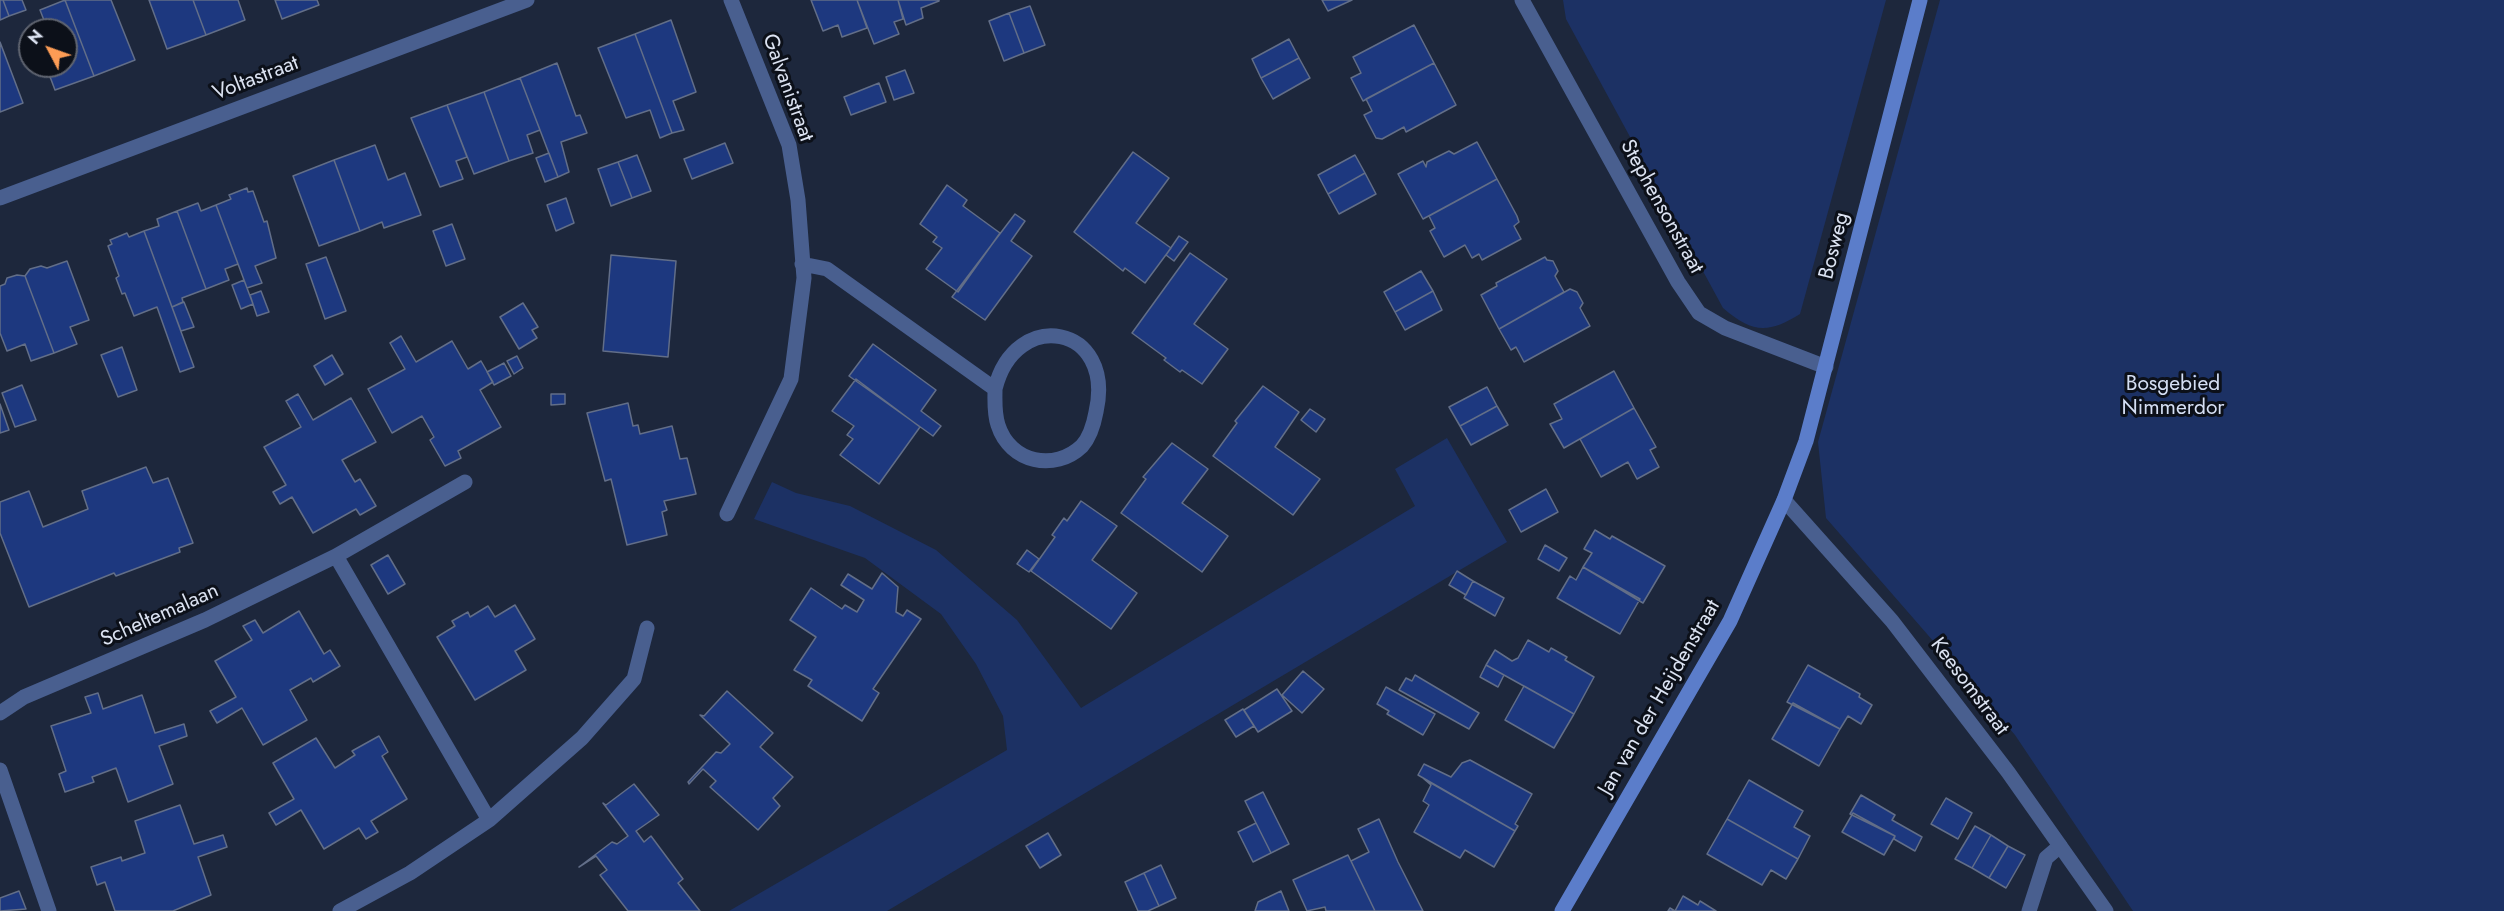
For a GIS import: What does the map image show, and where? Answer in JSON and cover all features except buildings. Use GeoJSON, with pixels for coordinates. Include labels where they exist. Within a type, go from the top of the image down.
{"type":"FeatureCollection","features":[{"type":"Feature","properties":{"kind":"street","name":"Voltastraat"},"geometry":{"type":"LineString","coordinates":[[0,198],[527,0]]}},
{"type":"Feature","properties":{"kind":"street","name":"Galvanistraat"},"geometry":{"type":"LineString","coordinates":[[727,514],[790,379],[804,278],[798,200],[789,145],[731,0]]}},
{"type":"Feature","properties":{"kind":"street","name":"Stephensonstraat"},"geometry":{"type":"LineString","coordinates":[[1522,0],[1678,282],[1699,313],[1725,328],[1826,367]]}},
{"type":"Feature","properties":{"kind":"street","name":"Bosweg"},"geometry":{"type":"LineString","coordinates":[[1784,500],[1806,441],[1920,0]]}},
{"type":"Feature","properties":{"kind":"street"},"geometry":{"type":"LineString","coordinates":[[802,264],[827,269],[995,388]]}},
{"type":"Feature","properties":{"kind":"street"},"geometry":{"type":"LineString","coordinates":[[1054,335],[1068,337],[1083,348],[1092,360],[1099,378],[1100,396],[1094,424],[1084,443],[1071,455],[1050,462],[1032,460],[1007,441],[998,426],[995,388],[1002,369],[1023,346],[1037,337],[1054,335]]}},
{"type":"Feature","properties":{"kind":"street","name":"Scheltemalaan"},"geometry":{"type":"LineString","coordinates":[[0,713],[24,697],[205,620],[336,555],[465,482]]}},
{"type":"Feature","properties":{"kind":"street","name":"Keesomstraat"},"geometry":{"type":"LineString","coordinates":[[1784,500],[1892,621],[2008,772],[2106,911]]}},
{"type":"Feature","properties":{"kind":"street","name":"Jan van der Heijdenstraat"},"geometry":{"type":"LineString","coordinates":[[1562,911],[1730,621],[1784,500]]}},
{"type":"Feature","properties":{"kind":"street"},"geometry":{"type":"LineString","coordinates":[[336,555],[489,820]]}},
{"type":"Feature","properties":{"kind":"street"},"geometry":{"type":"LineString","coordinates":[[340,911],[410,873],[489,820],[582,738],[634,679],[647,628]]}},
{"type":"Feature","properties":{"kind":"street"},"geometry":{"type":"LineString","coordinates":[[0,770],[49,911]]}},
{"type":"Feature","properties":{"kind":"street"},"geometry":{"type":"LineString","coordinates":[[2029,911],[2046,858],[2060,846]]}},
{"type":"Feature","properties":{"kind":"green space"},"geometry":{"type":"Polygon","coordinates":[[[1563,0],[1886,0],[1800,314],[1779,325],[1760,328],[1743,322],[1723,308],[1566,19],[1563,0]]]}},
{"type":"Feature","properties":{"kind":"green space","name":"Bosgebied Nimmerdor"},"geometry":{"type":"Polygon","coordinates":[[[1940,0],[2504,0],[2504,911],[2133,911],[2015,735],[1826,518],[1818,442],[1940,0]]]}},
{"type":"Feature","properties":{"kind":"green space"},"geometry":{"type":"Polygon","coordinates":[[[1447,438],[1507,542],[887,911],[729,911],[1007,750],[1003,716],[976,664],[941,614],[865,558],[754,519],[772,482],[796,493],[850,506],[936,550],[1017,620],[1081,708],[1415,506],[1395,469],[1447,438]]]}}]}
